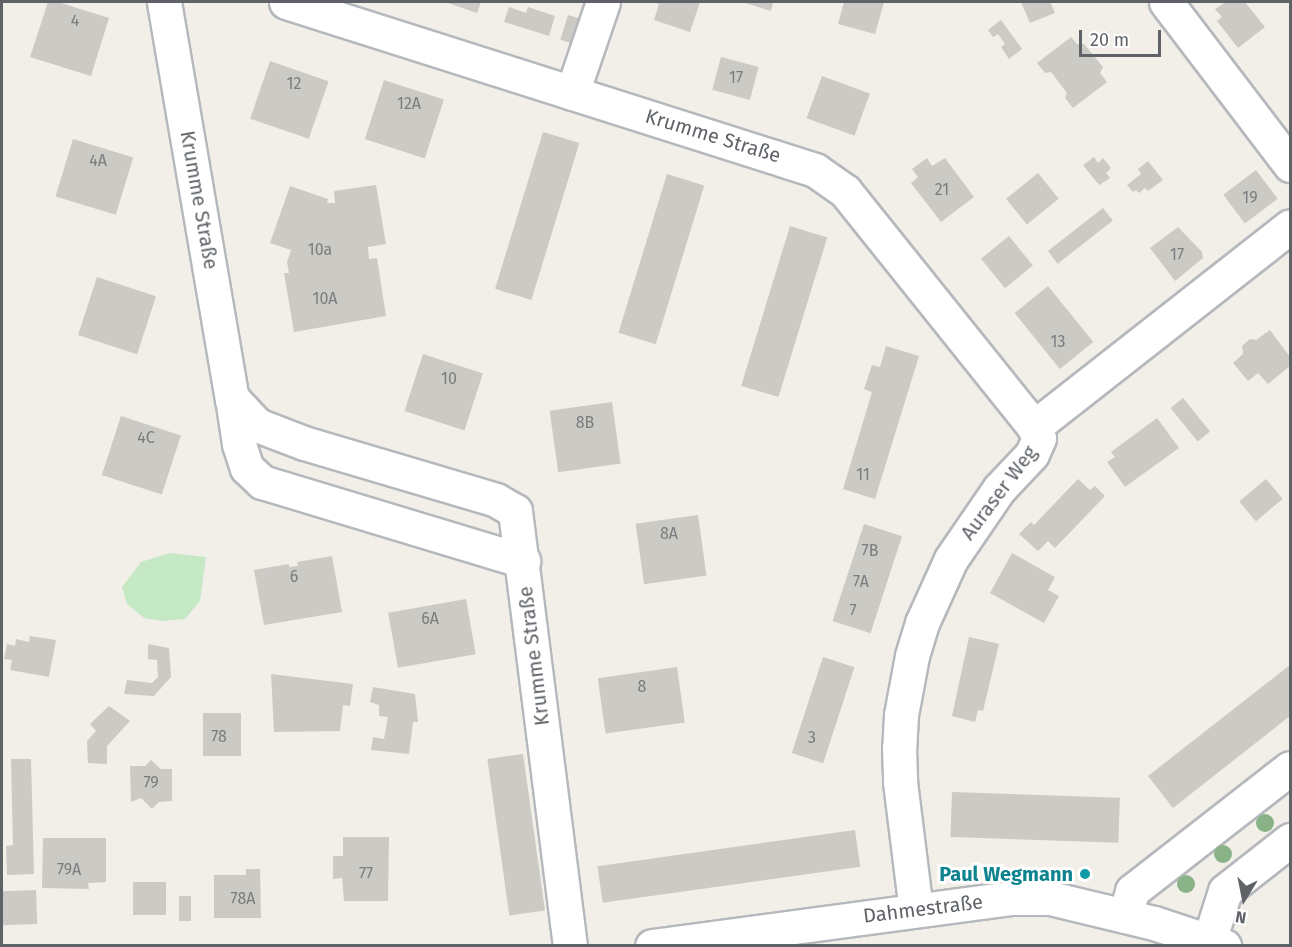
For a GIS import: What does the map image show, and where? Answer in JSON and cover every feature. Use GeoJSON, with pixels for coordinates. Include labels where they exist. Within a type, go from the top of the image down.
{"type":"FeatureCollection","features":[{"type":"Feature","properties":{"kind":"street","name":"Krumme Straße"},"geometry":{"type":"LineString","coordinates":[[164,2],[239,444],[247,468],[262,482],[523,561]]}},
{"type":"Feature","properties":{"kind":"street","name":"Krumme Straße"},"geometry":{"type":"LineString","coordinates":[[286,2],[790,160],[815,170],[845,191],[1034,427]]}},
{"type":"Feature","properties":{"kind":"street"},"geometry":{"type":"LineString","coordinates":[[572,93],[603,2]]}},
{"type":"Feature","properties":{"kind":"street"},"geometry":{"type":"LineString","coordinates":[[1166,2],[1290,165]]}},
{"type":"Feature","properties":{"kind":"street","name":"Auraser Weg"},"geometry":{"type":"LineString","coordinates":[[916,910],[900,782],[901,715],[912,656],[922,623],[951,559],[999,489],[1032,454],[1039,438],[1034,427],[1290,226]]}},
{"type":"Feature","properties":{"kind":"street","name":"Krumme Straße"},"geometry":{"type":"LineString","coordinates":[[232,398],[257,425],[496,500],[515,511],[570,945]]}},
{"type":"Feature","properties":{"kind":"street"},"geometry":{"type":"LineString","coordinates":[[1125,916],[1132,891],[1290,768]]}},
{"type":"Feature","properties":{"kind":"street"},"geometry":{"type":"LineString","coordinates":[[1217,943],[1225,891],[1290,840]]}},
{"type":"Feature","properties":{"kind":"street","name":"Dahmestraße"},"geometry":{"type":"LineString","coordinates":[[652,945],[1014,897],[1050,898],[1125,916],[1217,943]]}},
{"type":"Feature","properties":{"kind":"green space"},"geometry":{"type":"Polygon","coordinates":[[[170,553],[206,557],[200,601],[185,619],[162,621],[144,618],[127,604],[122,587],[141,562],[170,553]]]}},
{"type":"Feature","properties":{"kind":"building"},"geometry":{"type":"Polygon","coordinates":[[[48,2],[58,2],[109,18],[91,76],[30,57],[48,2]]]}},
{"type":"Feature","properties":{"kind":"building"},"geometry":{"type":"Polygon","coordinates":[[[445,2],[481,2],[477,13],[445,2]]]}},
{"type":"Feature","properties":{"kind":"building"},"geometry":{"type":"Polygon","coordinates":[[[653,2],[700,2],[690,32],[654,20],[659,4],[653,2]]]}},
{"type":"Feature","properties":{"kind":"building"},"geometry":{"type":"Polygon","coordinates":[[[742,2],[773,2],[771,11],[742,2]]]}},
{"type":"Feature","properties":{"kind":"building"},"geometry":{"type":"Polygon","coordinates":[[[844,2],[884,2],[875,34],[838,24],[844,2]]]}},
{"type":"Feature","properties":{"kind":"building"},"geometry":{"type":"Polygon","coordinates":[[[1021,2],[1050,2],[1055,13],[1030,23],[1021,2]]]}},
{"type":"Feature","properties":{"kind":"building"},"geometry":{"type":"Polygon","coordinates":[[[1226,2],[1245,2],[1265,27],[1238,48],[1217,21],[1222,17],[1215,9],[1226,2]]]}},
{"type":"Feature","properties":{"kind":"building"},"geometry":{"type":"Polygon","coordinates":[[[509,7],[526,13],[528,7],[555,16],[549,36],[504,22],[509,7]]]}},
{"type":"Feature","properties":{"kind":"building"},"geometry":{"type":"Polygon","coordinates":[[[568,15],[581,19],[574,44],[560,40],[568,15]]]}},
{"type":"Feature","properties":{"kind":"building"},"geometry":{"type":"Polygon","coordinates":[[[1001,20],[1022,49],[1009,59],[1001,47],[1005,44],[998,34],[993,37],[988,30],[1001,20]]]}},
{"type":"Feature","properties":{"kind":"building"},"geometry":{"type":"Polygon","coordinates":[[[1071,37],[1077,44],[1084,44],[1103,67],[1100,73],[1107,82],[1073,108],[1065,98],[1067,93],[1051,72],[1045,73],[1037,63],[1071,37]]]}},
{"type":"Feature","properties":{"kind":"building"},"geometry":{"type":"Polygon","coordinates":[[[721,57],[759,67],[750,100],[712,90],[721,57]]]}},
{"type":"Feature","properties":{"kind":"building"},"geometry":{"type":"Polygon","coordinates":[[[270,61],[329,81],[309,139],[250,119],[270,61]]]}},
{"type":"Feature","properties":{"kind":"building"},"geometry":{"type":"Polygon","coordinates":[[[822,76],[870,93],[855,136],[807,118],[822,76]]]}},
{"type":"Feature","properties":{"kind":"building"},"geometry":{"type":"Polygon","coordinates":[[[384,80],[444,99],[425,158],[365,139],[384,80]]]}},
{"type":"Feature","properties":{"kind":"building"},"geometry":{"type":"Polygon","coordinates":[[[543,132],[579,143],[531,300],[495,289],[543,132]]]}},
{"type":"Feature","properties":{"kind":"building"},"geometry":{"type":"Polygon","coordinates":[[[73,139],[133,157],[116,215],[55,196],[73,139]]]}},
{"type":"Feature","properties":{"kind":"building"},"geometry":{"type":"Polygon","coordinates":[[[1094,157],[1098,163],[1103,158],[1111,168],[1106,173],[1110,178],[1099,185],[1083,165],[1094,157]]]}},
{"type":"Feature","properties":{"kind":"building"},"geometry":{"type":"Polygon","coordinates":[[[927,158],[932,166],[945,158],[974,197],[941,222],[911,183],[918,177],[912,169],[927,158]]]}},
{"type":"Feature","properties":{"kind":"building"},"geometry":{"type":"Polygon","coordinates":[[[1148,161],[1163,180],[1148,191],[1145,188],[1139,193],[1136,190],[1133,192],[1127,185],[1141,174],[1138,169],[1148,161]]]}},
{"type":"Feature","properties":{"kind":"building"},"geometry":{"type":"Polygon","coordinates":[[[1256,170],[1278,199],[1245,223],[1223,195],[1256,170]]]}},
{"type":"Feature","properties":{"kind":"building"},"geometry":{"type":"Polygon","coordinates":[[[1038,173],[1059,199],[1027,224],[1006,199],[1038,173]]]}},
{"type":"Feature","properties":{"kind":"building"},"geometry":{"type":"Polygon","coordinates":[[[667,174],[704,185],[656,344],[618,333],[667,174]]]}},
{"type":"Feature","properties":{"kind":"building"},"geometry":{"type":"Polygon","coordinates":[[[376,185],[386,244],[368,247],[369,259],[377,258],[386,316],[294,332],[284,273],[289,273],[287,262],[291,250],[270,243],[290,186],[328,199],[327,203],[335,203],[334,191],[376,185]]]}},
{"type":"Feature","properties":{"kind":"building"},"geometry":{"type":"Polygon","coordinates":[[[1103,208],[1113,221],[1058,264],[1048,251],[1103,208]]]}},
{"type":"Feature","properties":{"kind":"building"},"geometry":{"type":"Polygon","coordinates":[[[790,226],[827,237],[778,397],[741,386],[790,226]]]}},
{"type":"Feature","properties":{"kind":"building"},"geometry":{"type":"Polygon","coordinates":[[[1178,227],[1202,252],[1203,258],[1175,281],[1150,248],[1178,227]]]}},
{"type":"Feature","properties":{"kind":"building"},"geometry":{"type":"Polygon","coordinates":[[[1009,236],[1033,266],[1005,288],[981,259],[1009,236]]]}},
{"type":"Feature","properties":{"kind":"building"},"geometry":{"type":"Polygon","coordinates":[[[97,277],[156,296],[137,354],[78,335],[97,277]]]}},
{"type":"Feature","properties":{"kind":"building"},"geometry":{"type":"Polygon","coordinates":[[[1048,286],[1093,342],[1060,369],[1015,313],[1048,286]]]}},
{"type":"Feature","properties":{"kind":"building"},"geometry":{"type":"Polygon","coordinates":[[[1270,330],[1290,357],[1290,366],[1268,384],[1258,373],[1248,381],[1233,363],[1243,354],[1242,346],[1250,339],[1256,340],[1270,330]]]}},
{"type":"Feature","properties":{"kind":"building"},"geometry":{"type":"Polygon","coordinates":[[[886,346],[919,356],[875,499],[843,489],[872,392],[864,389],[872,365],[880,367],[886,346]]]}},
{"type":"Feature","properties":{"kind":"building"},"geometry":{"type":"Polygon","coordinates":[[[423,354],[483,373],[464,431],[404,411],[423,354]]]}},
{"type":"Feature","properties":{"kind":"building"},"geometry":{"type":"Polygon","coordinates":[[[1183,398],[1210,431],[1198,441],[1171,408],[1183,398]]]}},
{"type":"Feature","properties":{"kind":"building"},"geometry":{"type":"Polygon","coordinates":[[[612,402],[621,463],[558,472],[550,411],[612,402]]]}},
{"type":"Feature","properties":{"kind":"building"},"geometry":{"type":"Polygon","coordinates":[[[121,416],[181,435],[162,494],[102,475],[121,416]]]}},
{"type":"Feature","properties":{"kind":"building"},"geometry":{"type":"Polygon","coordinates":[[[1157,418],[1179,448],[1125,487],[1107,462],[1115,457],[1111,452],[1157,418]]]}},
{"type":"Feature","properties":{"kind":"building"},"geometry":{"type":"Polygon","coordinates":[[[1078,479],[1090,490],[1095,486],[1105,496],[1055,548],[1048,541],[1038,551],[1019,534],[1031,522],[1034,525],[1078,479]]]}},
{"type":"Feature","properties":{"kind":"building"},"geometry":{"type":"Polygon","coordinates":[[[1266,479],[1283,499],[1256,521],[1239,501],[1266,479]]]}},
{"type":"Feature","properties":{"kind":"building"},"geometry":{"type":"Polygon","coordinates":[[[698,515],[706,575],[644,584],[636,524],[698,515]]]}},
{"type":"Feature","properties":{"kind":"building"},"geometry":{"type":"Polygon","coordinates":[[[864,524],[902,536],[871,633],[832,621],[864,524]]]}},
{"type":"Feature","properties":{"kind":"building"},"geometry":{"type":"Polygon","coordinates":[[[1012,553],[1055,577],[1048,590],[1059,596],[1044,623],[990,593],[1012,553]]]}},
{"type":"Feature","properties":{"kind":"building"},"geometry":{"type":"Polygon","coordinates":[[[332,556],[342,612],[264,625],[254,570],[289,564],[289,567],[298,566],[297,562],[332,556]]]}},
{"type":"Feature","properties":{"kind":"building"},"geometry":{"type":"Polygon","coordinates":[[[466,599],[476,654],[398,668],[388,613],[466,599]]]}},
{"type":"Feature","properties":{"kind":"building"},"geometry":{"type":"Polygon","coordinates":[[[30,636],[56,640],[49,677],[10,670],[12,660],[4,659],[7,644],[15,646],[16,639],[29,642],[30,636]]]}},
{"type":"Feature","properties":{"kind":"building"},"geometry":{"type":"Polygon","coordinates":[[[969,637],[999,644],[983,711],[978,710],[975,722],[952,716],[969,637]]]}},
{"type":"Feature","properties":{"kind":"building"},"geometry":{"type":"Polygon","coordinates":[[[148,644],[169,648],[171,677],[154,696],[124,694],[127,680],[152,683],[158,677],[157,660],[148,659],[148,644]]]}},
{"type":"Feature","properties":{"kind":"building"},"geometry":{"type":"Polygon","coordinates":[[[823,657],[854,667],[823,763],[792,753],[823,657]]]}},
{"type":"Feature","properties":{"kind":"building"},"geometry":{"type":"Polygon","coordinates":[[[1290,665],[1290,716],[1173,808],[1148,776],[1290,665]]]}},
{"type":"Feature","properties":{"kind":"building"},"geometry":{"type":"Polygon","coordinates":[[[677,667],[685,722],[606,734],[598,678],[677,667]]]}},
{"type":"Feature","properties":{"kind":"building"},"geometry":{"type":"Polygon","coordinates":[[[271,674],[353,684],[350,706],[343,705],[340,731],[274,732],[271,674]]]}},
{"type":"Feature","properties":{"kind":"building"},"geometry":{"type":"Polygon","coordinates":[[[373,687],[415,694],[418,722],[413,722],[409,754],[371,750],[373,737],[384,739],[388,717],[379,716],[379,705],[370,702],[373,687]]]}},
{"type":"Feature","properties":{"kind":"building"},"geometry":{"type":"Polygon","coordinates":[[[109,706],[130,721],[107,746],[107,764],[88,763],[87,741],[96,731],[90,724],[109,706]]]}},
{"type":"Feature","properties":{"kind":"building"},"geometry":{"type":"Polygon","coordinates":[[[203,713],[241,713],[241,756],[203,756],[203,713]]]}},
{"type":"Feature","properties":{"kind":"building"},"geometry":{"type":"Polygon","coordinates":[[[523,754],[545,910],[509,915],[487,759],[523,754]]]}},
{"type":"Feature","properties":{"kind":"building"},"geometry":{"type":"Polygon","coordinates":[[[11,759],[31,759],[34,874],[7,875],[6,846],[13,845],[11,759]]]}},
{"type":"Feature","properties":{"kind":"building"},"geometry":{"type":"Polygon","coordinates":[[[151,760],[161,769],[172,769],[172,801],[159,802],[152,809],[141,798],[131,802],[130,766],[145,766],[151,760]]]}},
{"type":"Feature","properties":{"kind":"building"},"geometry":{"type":"Polygon","coordinates":[[[952,792],[1120,798],[1118,843],[950,837],[952,792]]]}},
{"type":"Feature","properties":{"kind":"building"},"geometry":{"type":"Polygon","coordinates":[[[855,830],[860,867],[603,903],[598,866],[855,830]]]}},
{"type":"Feature","properties":{"kind":"building"},"geometry":{"type":"Polygon","coordinates":[[[343,837],[389,837],[388,901],[344,901],[342,878],[333,879],[333,856],[343,856],[343,837]]]}},
{"type":"Feature","properties":{"kind":"building"},"geometry":{"type":"Polygon","coordinates":[[[43,838],[106,838],[106,882],[88,883],[89,889],[42,888],[43,838]]]}},
{"type":"Feature","properties":{"kind":"building"},"geometry":{"type":"Polygon","coordinates":[[[246,869],[260,869],[261,918],[214,918],[214,875],[246,875],[246,869]]]}},
{"type":"Feature","properties":{"kind":"building"},"geometry":{"type":"Polygon","coordinates":[[[133,882],[166,882],[166,915],[133,915],[133,882]]]}},
{"type":"Feature","properties":{"kind":"building"},"geometry":{"type":"Polygon","coordinates":[[[36,890],[37,924],[3,925],[2,891],[36,890]]]}},
{"type":"Feature","properties":{"kind":"building"},"geometry":{"type":"Polygon","coordinates":[[[179,896],[191,896],[191,921],[179,921],[179,896]]]}},
{"type":"Feature","properties":{"kind":"place","name":"Paul Wegmann"},"geometry":{"type":"Point","coordinates":[1085,874]}}]}
